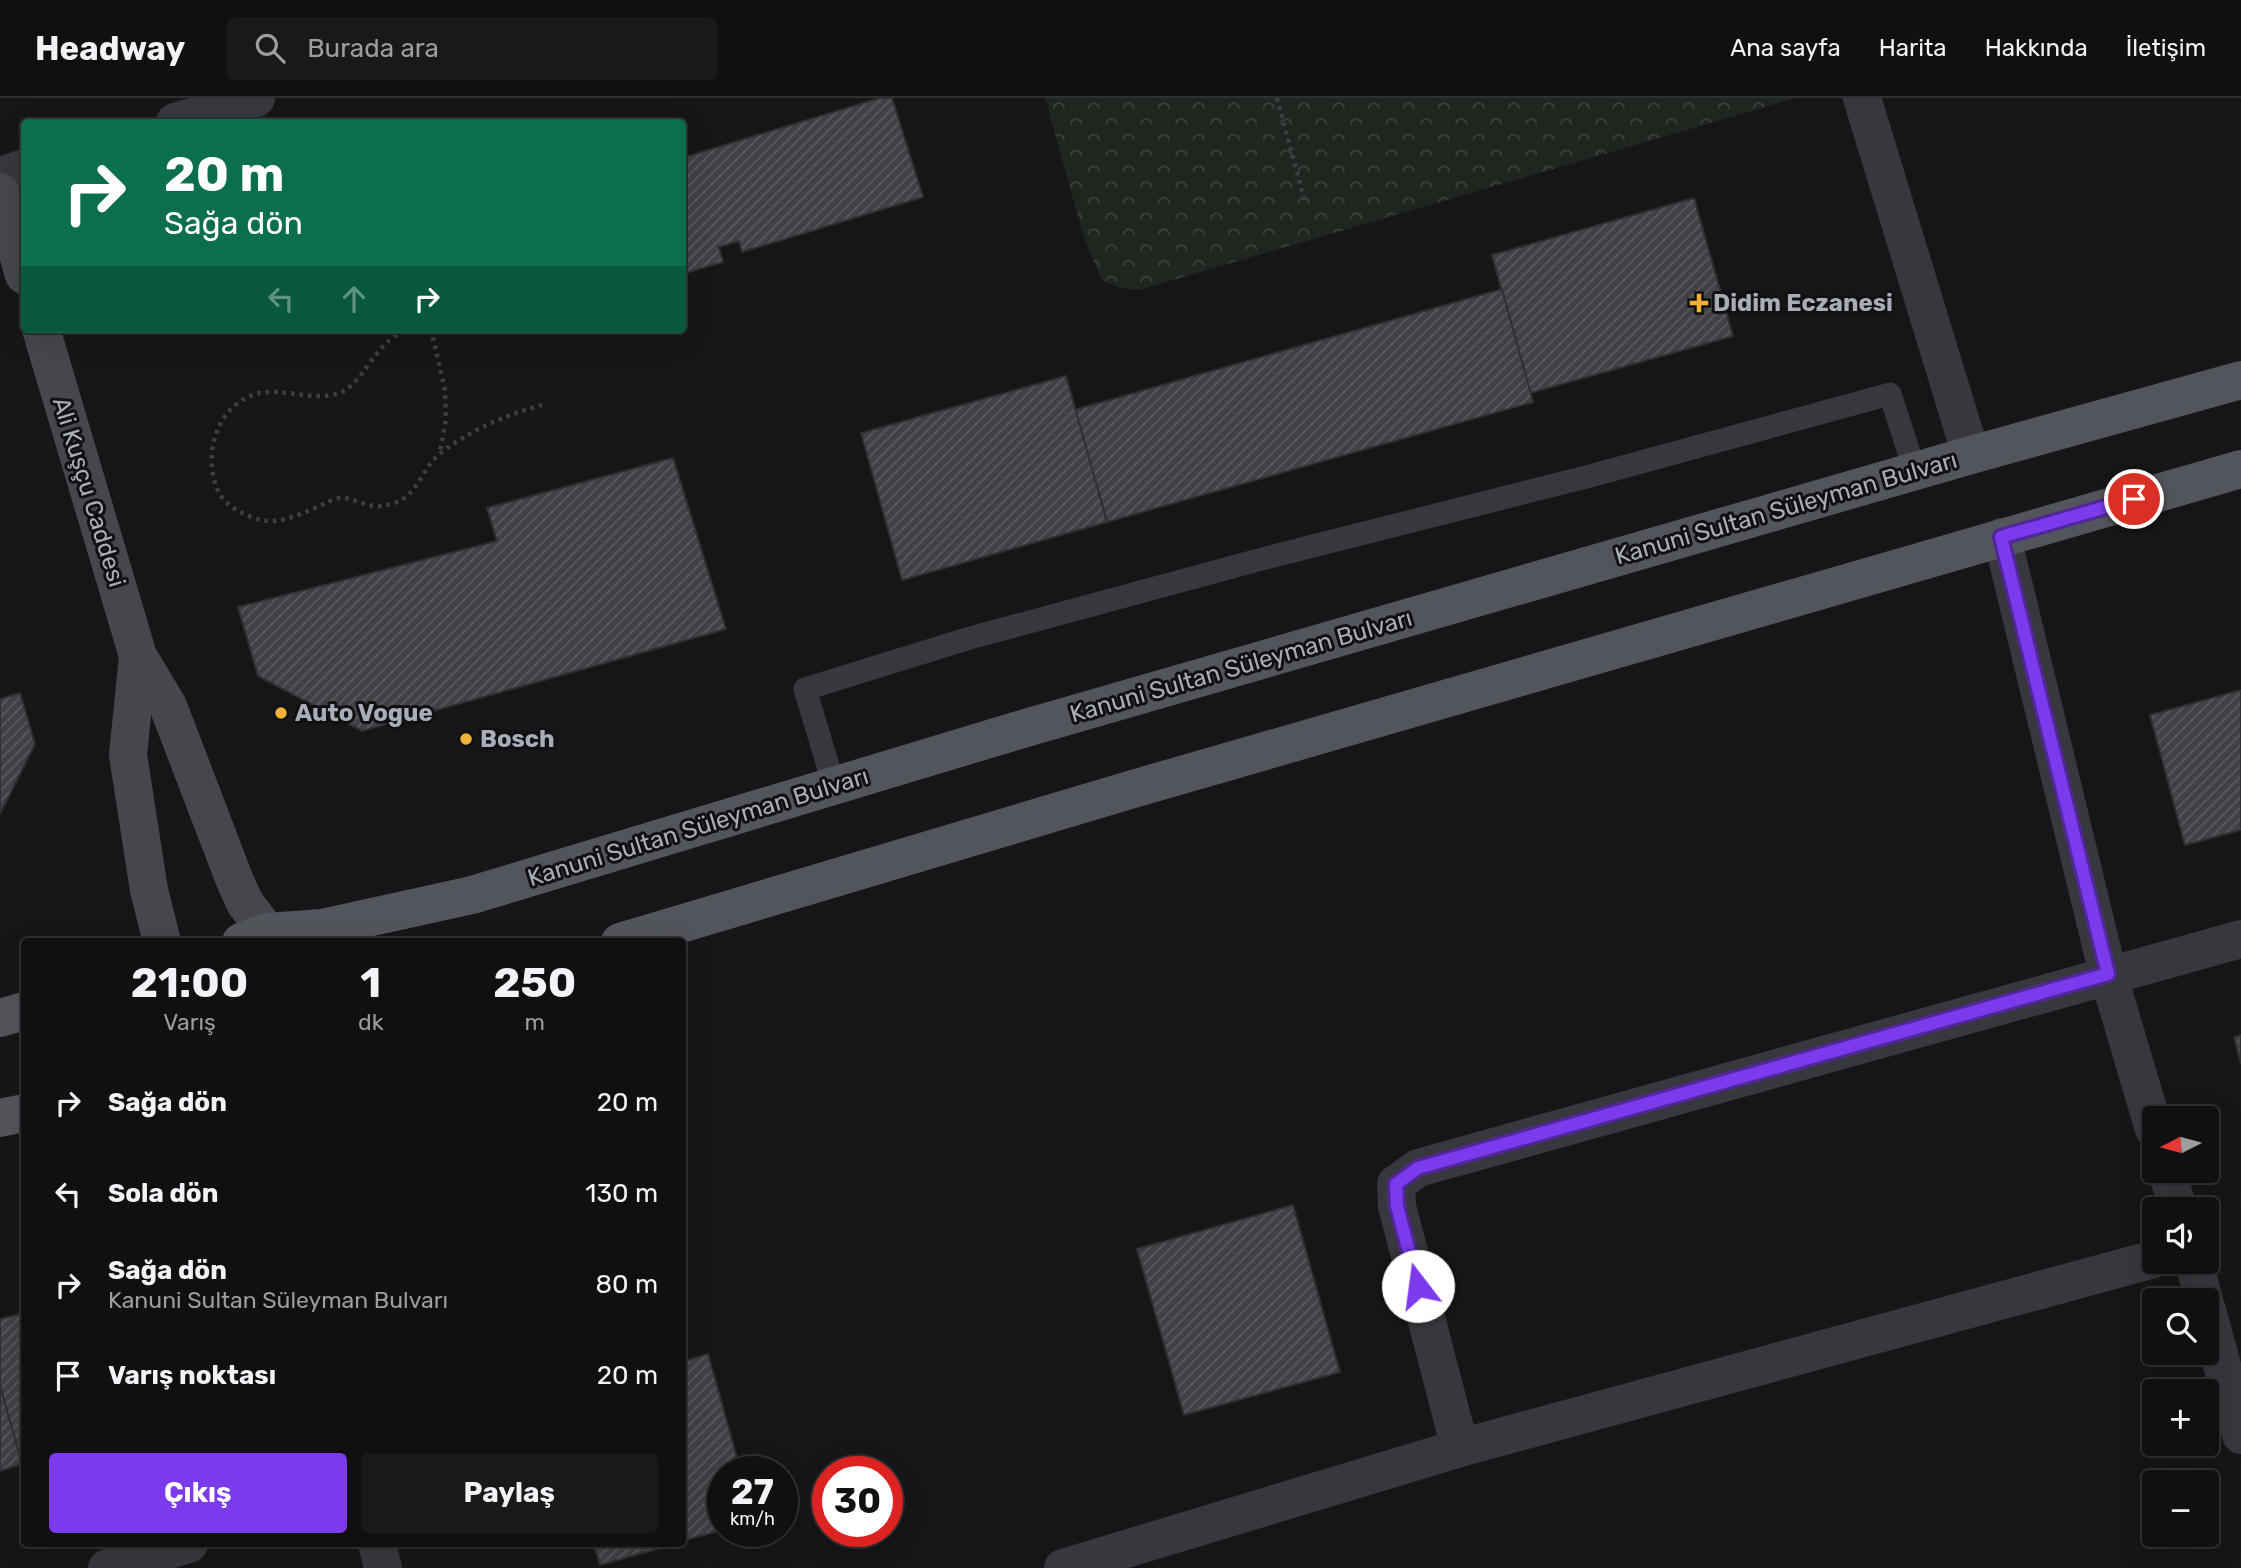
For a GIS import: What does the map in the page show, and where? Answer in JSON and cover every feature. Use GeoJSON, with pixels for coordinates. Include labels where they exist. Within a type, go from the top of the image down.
{"type":"FeatureCollection","features":[{"type":"Feature","properties":{"kind":"main road","name":"Kanuni Sultan Süleyman Bulvarı"},"geometry":{"type":"LineString","coordinates":[[261,938],[322,928],[472,895],[1019,730],[1970,455],[2241,380]]}},
{"type":"Feature","properties":{"kind":"main road"},"geometry":{"type":"LineString","coordinates":[[633,938],[1133,789],[2241,469]]}},
{"type":"Feature","properties":{"kind":"main road"},"geometry":{"type":"LineString","coordinates":[[0,1018],[21,1012]]}},
{"type":"Feature","properties":{"kind":"main road"},"geometry":{"type":"LineString","coordinates":[[0,1118],[21,1114]]}},
{"type":"Feature","properties":{"kind":"street"},"geometry":{"type":"LineString","coordinates":[[185,119],[256,98]]}},
{"type":"Feature","properties":{"kind":"street"},"geometry":{"type":"LineString","coordinates":[[1862,98],[1970,455]]}},
{"type":"Feature","properties":{"kind":"street"},"geometry":{"type":"LineString","coordinates":[[0,176],[21,169]]}},
{"type":"Feature","properties":{"kind":"street"},"geometry":{"type":"LineString","coordinates":[[0,192],[21,265]]}},
{"type":"Feature","properties":{"kind":"street","name":"Ali Kuşçu Caddesi"},"geometry":{"type":"LineString","coordinates":[[42,333],[138,656],[168,706],[234,881],[261,938]]}},
{"type":"Feature","properties":{"kind":"street"},"geometry":{"type":"LineString","coordinates":[[2001,537],[2108,974],[2147,1106]]}},
{"type":"Feature","properties":{"kind":"street","name":"Ali Kuşçu Caddesi"},"geometry":{"type":"LineString","coordinates":[[138,656],[128,755],[149,890],[161,938]]}},
{"type":"Feature","properties":{"kind":"street"},"geometry":{"type":"LineString","coordinates":[[1460,1448],[1397,1206],[1396,1184],[1418,1168],[2241,939]]}},
{"type":"Feature","properties":{"kind":"street"},"geometry":{"type":"LineString","coordinates":[[1063,1568],[1460,1448],[2142,1262]]}},
{"type":"Feature","properties":{"kind":"street"},"geometry":{"type":"LineString","coordinates":[[2219,1354],[2241,1435]]}},
{"type":"Feature","properties":{"kind":"street"},"geometry":{"type":"LineString","coordinates":[[107,1568],[179,1547]]}},
{"type":"Feature","properties":{"kind":"street"},"geometry":{"type":"LineString","coordinates":[[378,1547],[383,1568]]}},
{"type":"Feature","properties":{"kind":"lane"},"geometry":{"type":"LineString","coordinates":[[834,786],[805,689],[970,638],[1262,559],[1590,476],[1890,394],[1915,471]]}},
{"type":"Feature","properties":{"kind":"path"},"geometry":{"type":"LineString","coordinates":[[1277,98],[1305,202]]}},
{"type":"Feature","properties":{"kind":"path"},"geometry":{"type":"LineString","coordinates":[[405,333],[399,334],[380,349],[360,376],[342,393],[320,396],[274,391],[251,396],[227,412],[213,441],[213,472],[219,492],[227,502],[242,513],[260,520],[272,521],[289,518],[340,498],[371,507],[398,503],[418,485],[440,453],[446,419],[444,390],[431,333]]}},
{"type":"Feature","properties":{"kind":"path"},"geometry":{"type":"LineString","coordinates":[[440,453],[502,417],[542,405]]}},
{"type":"Feature","properties":{"kind":"green space"},"geometry":{"type":"Polygon","coordinates":[[[1045,98],[1796,98],[1139,290],[1120,288],[1102,280],[1084,238],[1045,98]]]}},
{"type":"Feature","properties":{"kind":"building"},"geometry":{"type":"Polygon","coordinates":[[[880,98],[892,98],[923,197],[742,252],[739,241],[719,247],[723,262],[686,273],[686,157],[880,98]]]}},
{"type":"Feature","properties":{"kind":"building"},"geometry":{"type":"Polygon","coordinates":[[[1694,198],[1733,336],[1530,393],[1492,255],[1694,198]]]}},
{"type":"Feature","properties":{"kind":"building"},"geometry":{"type":"Polygon","coordinates":[[[1502,289],[1533,402],[1107,522],[1074,410],[1502,289]]]}},
{"type":"Feature","properties":{"kind":"building"},"geometry":{"type":"Polygon","coordinates":[[[1066,376],[1107,522],[902,580],[861,433],[1066,376]]]}},
{"type":"Feature","properties":{"kind":"building"},"geometry":{"type":"Polygon","coordinates":[[[673,458],[726,629],[362,731],[258,676],[238,607],[497,541],[487,508],[673,458]]]}},
{"type":"Feature","properties":{"kind":"building"},"geometry":{"type":"Polygon","coordinates":[[[2241,690],[2241,830],[2185,845],[2150,715],[2241,690]]]}},
{"type":"Feature","properties":{"kind":"building"},"geometry":{"type":"Polygon","coordinates":[[[20,693],[35,744],[0,814],[0,699],[20,693]]]}},
{"type":"Feature","properties":{"kind":"building"},"geometry":{"type":"Polygon","coordinates":[[[2241,1035],[2241,1064],[2234,1037],[2241,1035]]]}},
{"type":"Feature","properties":{"kind":"building"},"geometry":{"type":"Polygon","coordinates":[[[1293,1205],[1340,1372],[1184,1415],[1137,1249],[1293,1205]]]}},
{"type":"Feature","properties":{"kind":"building"},"geometry":{"type":"Polygon","coordinates":[[[21,1314],[21,1464],[0,1386],[0,1319],[21,1314]]]}},
{"type":"Feature","properties":{"kind":"building"},"geometry":{"type":"Polygon","coordinates":[[[708,1354],[737,1456],[707,1456],[707,1534],[686,1540],[686,1361],[708,1354]]]}},
{"type":"Feature","properties":{"kind":"building"},"geometry":{"type":"Polygon","coordinates":[[[0,1386],[21,1464],[0,1471],[0,1386]]]}},
{"type":"Feature","properties":{"kind":"building"},"geometry":{"type":"Polygon","coordinates":[[[595,1547],[664,1547],[600,1565],[595,1547]]]}},
{"type":"Feature","properties":{"kind":"place","name":"Didim Eczanesi"},"geometry":{"type":"Point","coordinates":[1699,303]}},
{"type":"Feature","properties":{"kind":"place","name":"Auto Vogue"},"geometry":{"type":"Point","coordinates":[281,713]}},
{"type":"Feature","properties":{"kind":"place","name":"Bosch"},"geometry":{"type":"Point","coordinates":[466,739]}},
{"type":"Feature","properties":{"kind":"route"},"geometry":{"type":"LineString","coordinates":[[1418,1286],[1397,1206],[1396,1184],[1418,1168],[2108,974],[2001,537],[2134,499]]}}]}
